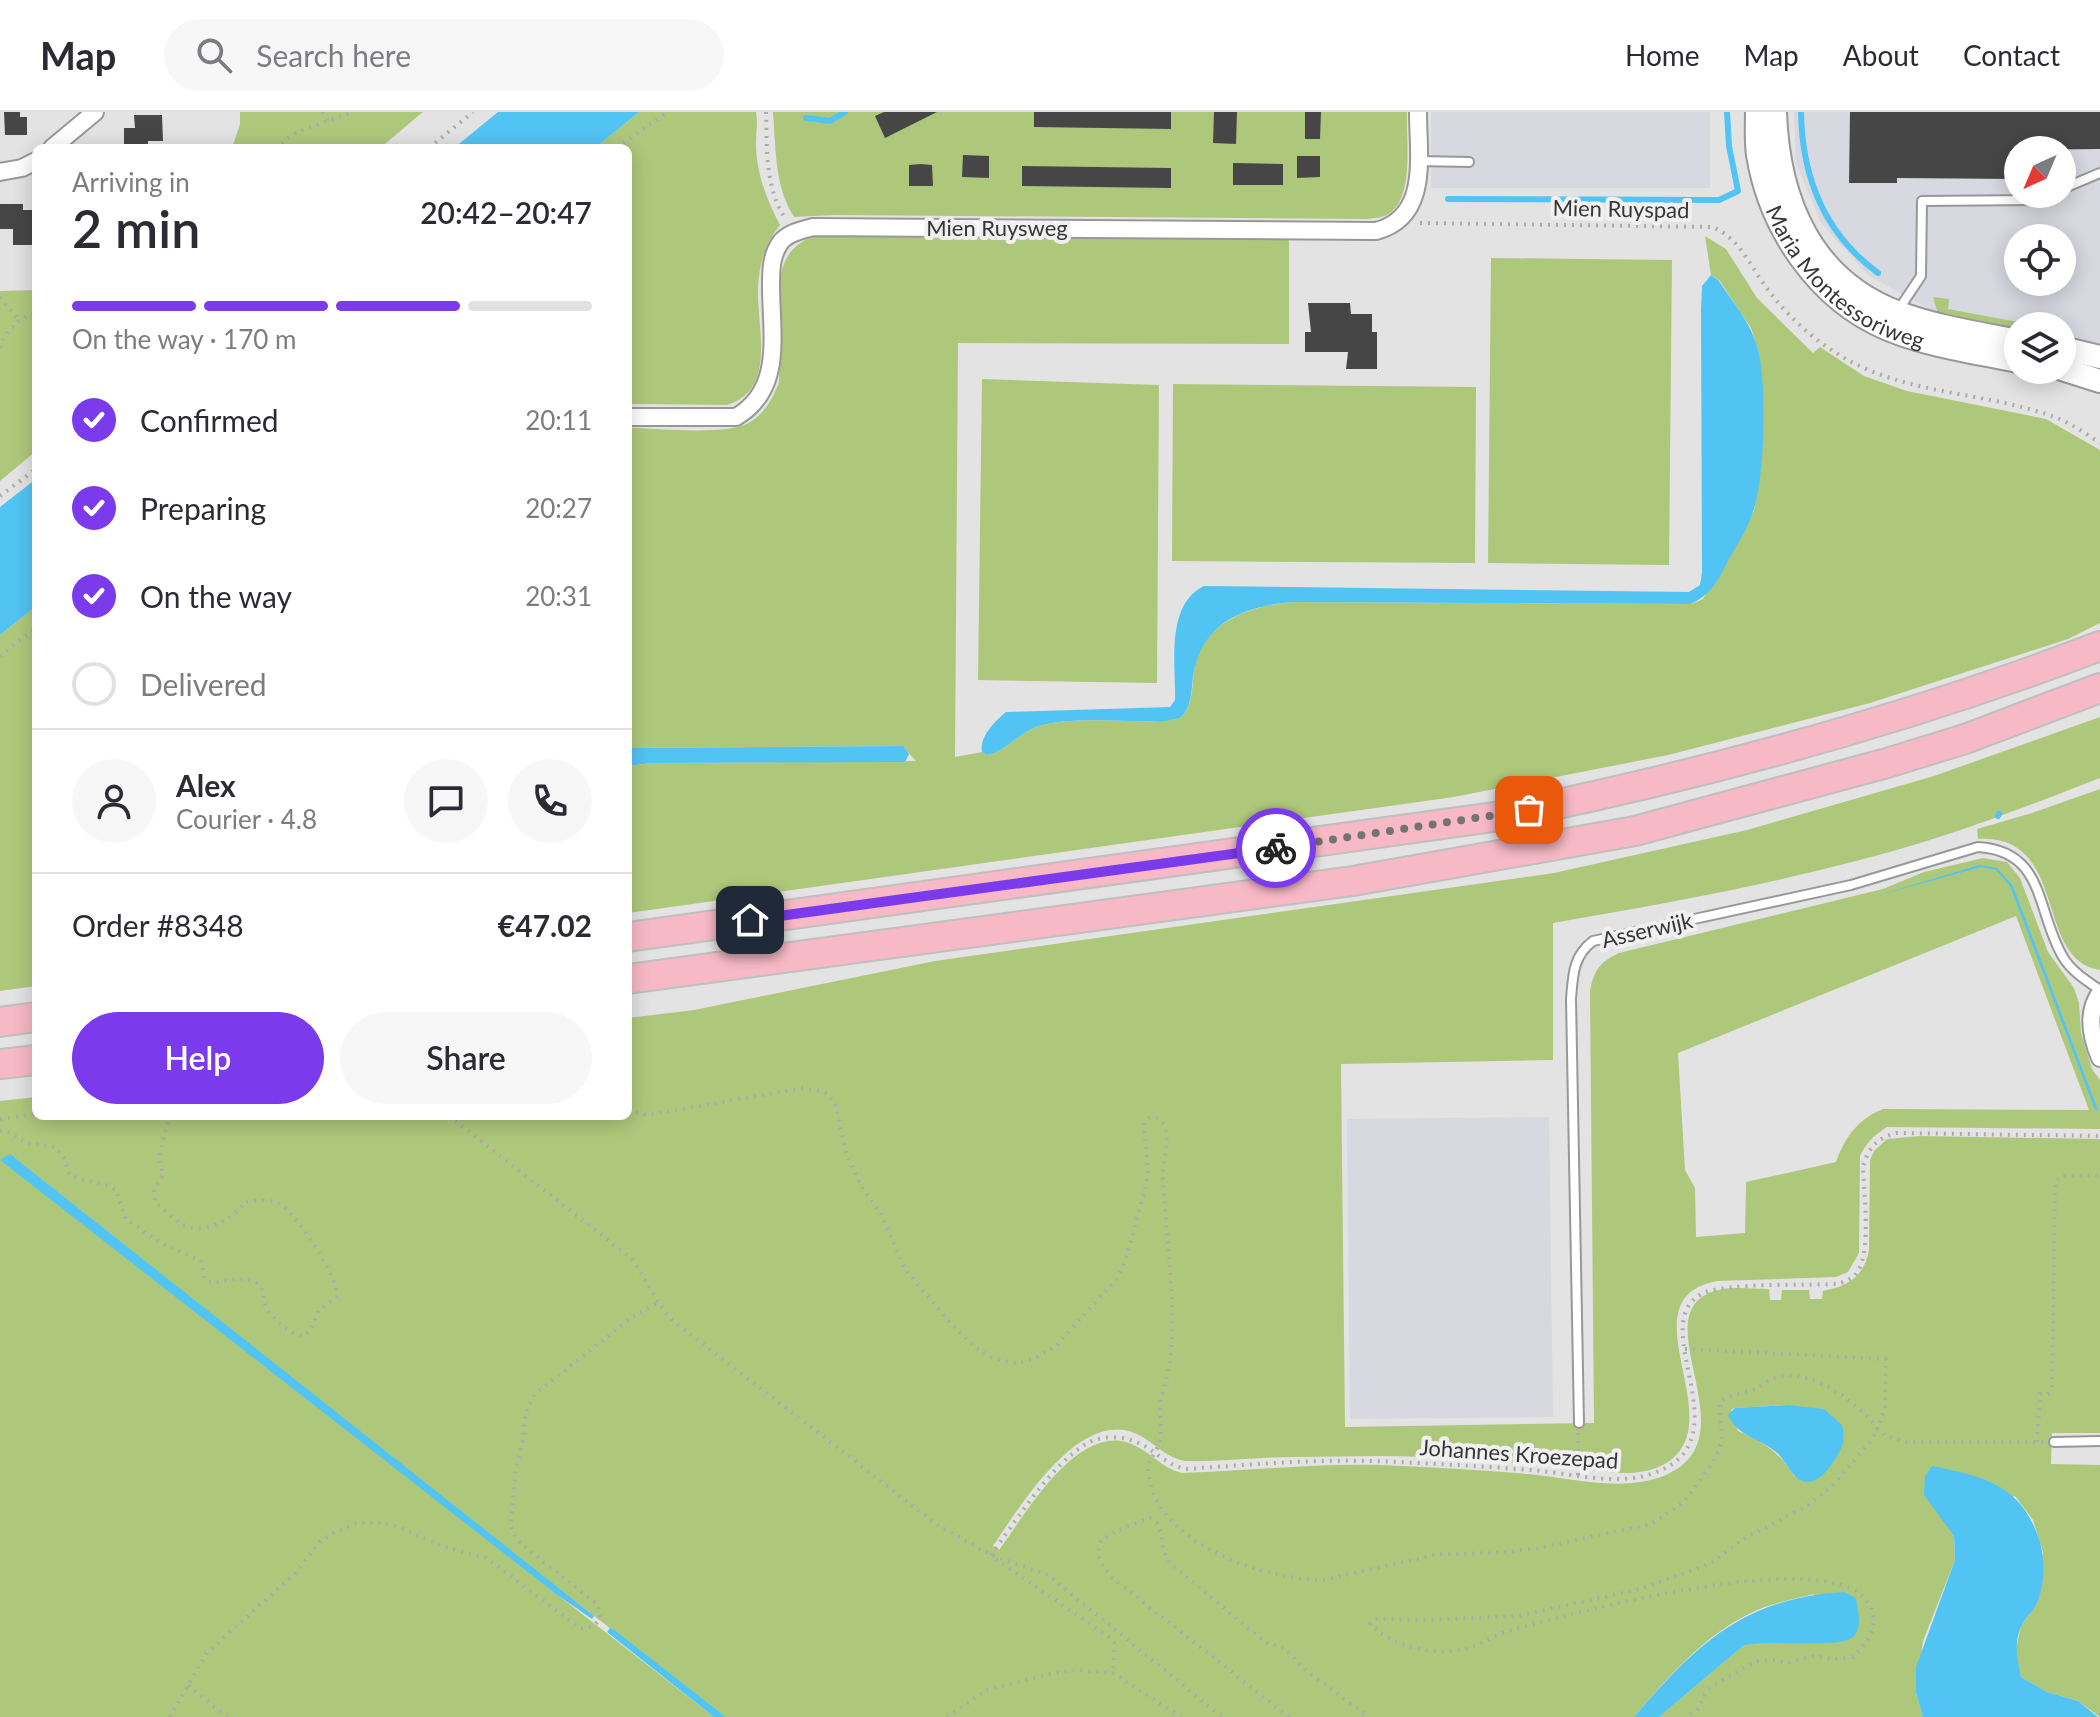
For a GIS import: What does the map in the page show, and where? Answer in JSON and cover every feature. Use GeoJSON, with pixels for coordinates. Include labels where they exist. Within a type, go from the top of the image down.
{"type":"FeatureCollection","features":[{"type":"Feature","properties":{"kind":"highway"},"geometry":{"type":"LineString","coordinates":[[632,936],[1501,816],[1640,788],[1770,754],[1908,714],[2100,646]]}},
{"type":"Feature","properties":{"kind":"highway"},"geometry":{"type":"LineString","coordinates":[[632,978],[1353,881],[1635,831],[1900,759],[1965,739],[2100,688]]}},
{"type":"Feature","properties":{"kind":"highway"},"geometry":{"type":"LineString","coordinates":[[0,1022],[32,1018]]}},
{"type":"Feature","properties":{"kind":"highway"},"geometry":{"type":"LineString","coordinates":[[0,1064],[32,1060]]}},
{"type":"Feature","properties":{"kind":"street"},"geometry":{"type":"LineString","coordinates":[[57,144],[95,112]]}},
{"type":"Feature","properties":{"kind":"street"},"geometry":{"type":"LineString","coordinates":[[1407,213],[1414,201],[1418,112]]}},
{"type":"Feature","properties":{"kind":"street","name":"Maria Montessoriweg"},"geometry":{"type":"LineString","coordinates":[[1757,112],[1757,152],[1767,194],[1798,254],[1831,293],[1853,310],[1896,332],[1931,344],[2004,358]]}},
{"type":"Feature","properties":{"kind":"street","name":"Maria Montessoriweg"},"geometry":{"type":"LineString","coordinates":[[1775,112],[1776,152],[1784,188],[1807,238],[1836,272],[1852,287],[1897,312],[1945,327],[2004,338]]}},
{"type":"Feature","properties":{"kind":"street"},"geometry":{"type":"LineString","coordinates":[[0,172],[32,163]]}},
{"type":"Feature","properties":{"kind":"street","name":"Mien Ruysweg"},"geometry":{"type":"LineString","coordinates":[[796,232],[813,227],[1376,231],[1397,223],[1407,213]]}},
{"type":"Feature","properties":{"kind":"street"},"geometry":{"type":"LineString","coordinates":[[632,417],[736,417],[751,408],[762,396],[771,375],[771,264],[780,242],[796,232]]}},
{"type":"Feature","properties":{"kind":"street"},"geometry":{"type":"LineString","coordinates":[[2076,351],[2100,357]]}},
{"type":"Feature","properties":{"kind":"street"},"geometry":{"type":"LineString","coordinates":[[2076,373],[2100,381]]}},
{"type":"Feature","properties":{"kind":"street","name":"Asserwijk"},"geometry":{"type":"LineString","coordinates":[[2100,991],[2091,1020],[2094,1044],[2100,1058]]}},
{"type":"Feature","properties":{"kind":"lane"},"geometry":{"type":"LineString","coordinates":[[1417,161],[1469,162]]}},
{"type":"Feature","properties":{"kind":"lane"},"geometry":{"type":"LineString","coordinates":[[2076,183],[2100,173]]}},
{"type":"Feature","properties":{"kind":"lane"},"geometry":{"type":"LineString","coordinates":[[1897,312],[1921,276],[1922,201],[2004,200]]}},
{"type":"Feature","properties":{"kind":"lane","name":"Asserwijk"},"geometry":{"type":"LineString","coordinates":[[1579,1423],[1571,999],[1575,964],[1585,947],[1593,941],[1851,885],[1978,847],[1990,848],[2003,850],[2021,862],[2035,886],[2062,956],[2069,966],[2100,991]]}},
{"type":"Feature","properties":{"kind":"lane"},"geometry":{"type":"LineString","coordinates":[[2054,1442],[2100,1441]]}},
{"type":"Feature","properties":{"kind":"path"},"geometry":{"type":"LineString","coordinates":[[322,112],[329,122]]}},
{"type":"Feature","properties":{"kind":"path"},"geometry":{"type":"LineString","coordinates":[[280,144],[297,132],[353,112]]}},
{"type":"Feature","properties":{"kind":"path"},"geometry":{"type":"LineString","coordinates":[[434,144],[473,112]]}},
{"type":"Feature","properties":{"kind":"path"},"geometry":{"type":"LineString","coordinates":[[623,144],[667,112]]}},
{"type":"Feature","properties":{"kind":"path"},"geometry":{"type":"LineString","coordinates":[[766,112],[767,155],[773,194],[796,232]]}},
{"type":"Feature","properties":{"kind":"path","name":"Mien Ruyspad"},"geometry":{"type":"LineString","coordinates":[[1407,213],[1418,222],[1430,223],[1713,227],[1739,245],[1763,284],[1784,310],[1820,342],[1846,359],[1904,383],[2050,415],[2100,443]]}},
{"type":"Feature","properties":{"kind":"path"},"geometry":{"type":"LineString","coordinates":[[0,297],[18,319]]}},
{"type":"Feature","properties":{"kind":"path"},"geometry":{"type":"LineString","coordinates":[[0,348],[10,327],[18,319],[32,314]]}},
{"type":"Feature","properties":{"kind":"path"},"geometry":{"type":"LineString","coordinates":[[0,496],[32,472]]}},
{"type":"Feature","properties":{"kind":"path"},"geometry":{"type":"LineString","coordinates":[[0,656],[32,631]]}},
{"type":"Feature","properties":{"kind":"path"},"geometry":{"type":"LineString","coordinates":[[632,1112],[648,1115],[802,1088],[825,1092],[835,1103],[847,1156],[862,1187],[881,1214],[905,1269],[950,1323],[978,1349],[991,1357],[1016,1364],[1055,1347],[1117,1278],[1125,1262],[1145,1190],[1148,1170],[1144,1123],[1149,1118],[1163,1122],[1167,1133],[1163,1177],[1172,1338],[1166,1385],[1161,1397],[1160,1441],[1147,1469],[1156,1500],[1170,1521],[1197,1541],[1245,1565],[1304,1580],[1323,1580],[1439,1554],[1498,1553],[1539,1548],[1651,1524],[1683,1503],[1712,1464],[1722,1442],[1720,1402],[1781,1376],[1795,1375],[1842,1395],[1869,1416],[1886,1436],[1907,1442],[2054,1442]]}},
{"type":"Feature","properties":{"kind":"path"},"geometry":{"type":"LineString","coordinates":[[0,1119],[32,1115]]}},
{"type":"Feature","properties":{"kind":"path"},"geometry":{"type":"LineString","coordinates":[[0,1131],[4,1130],[27,1143],[55,1147],[64,1158],[69,1174],[79,1180],[99,1181],[116,1190],[126,1219],[159,1242],[201,1261],[205,1280],[212,1283],[242,1279],[258,1284],[264,1293],[266,1307],[289,1331],[303,1336],[310,1331],[319,1310],[337,1296],[324,1257],[289,1211],[277,1203],[245,1202],[227,1221],[205,1227],[190,1227],[156,1203],[154,1191],[163,1175],[159,1157],[168,1120]]}},
{"type":"Feature","properties":{"kind":"path"},"geometry":{"type":"LineString","coordinates":[[454,1120],[631,1258],[644,1274],[657,1303],[672,1320],[939,1526],[991,1555],[1110,1638],[1114,1643],[1113,1673]]}},
{"type":"Feature","properties":{"kind":"path","name":"Johannes Kroezepad"},"geometry":{"type":"LineString","coordinates":[[991,1555],[1062,1465],[1087,1443],[1119,1437],[1133,1440],[1172,1466],[1185,1469],[1339,1461],[1613,1479],[1650,1475],[1674,1463],[1690,1444],[1696,1422],[1683,1317],[1693,1299],[1714,1289],[1848,1281],[1857,1273],[1864,1255],[1863,1167],[1872,1147],[1886,1136],[1896,1133],[2100,1136]]}},
{"type":"Feature","properties":{"kind":"path"},"geometry":{"type":"LineString","coordinates":[[2037,1442],[2040,1394],[2048,1394],[2052,1388],[2055,1182],[2062,1176],[2100,1175]]}},
{"type":"Feature","properties":{"kind":"path"},"geometry":{"type":"LineString","coordinates":[[170,1717],[206,1654],[295,1573],[321,1541],[357,1523],[396,1526],[444,1547],[487,1558],[580,1628],[596,1624],[600,1618],[598,1605],[520,1543],[512,1531],[517,1458],[523,1443],[524,1420],[535,1394],[631,1318],[657,1303]]}},
{"type":"Feature","properties":{"kind":"path"},"geometry":{"type":"LineString","coordinates":[[1685,1349],[1886,1359],[1885,1408],[1872,1440],[1831,1487],[1807,1506],[1742,1540],[1711,1563],[1636,1590],[1518,1616],[1375,1619],[1370,1624],[1395,1642],[1430,1651],[1468,1649],[1501,1633],[1698,1586],[1781,1579],[1837,1583],[1855,1590],[1870,1605],[1872,1633],[1853,1657],[1833,1659],[1813,1656],[1788,1663],[1757,1661],[1714,1685],[1707,1691],[1698,1709],[1685,1717]]}},
{"type":"Feature","properties":{"kind":"path"},"geometry":{"type":"LineString","coordinates":[[1578,1475],[1579,1423]]}},
{"type":"Feature","properties":{"kind":"path"},"geometry":{"type":"LineString","coordinates":[[1289,1717],[1115,1580],[1102,1565],[1099,1554],[1101,1541],[1116,1531],[1154,1519],[1160,1527],[1163,1553],[1173,1566],[1265,1642],[1284,1648],[1308,1672],[1369,1717]]}},
{"type":"Feature","properties":{"kind":"path"},"geometry":{"type":"LineString","coordinates":[[991,1555],[1048,1575],[1222,1717]]}},
{"type":"Feature","properties":{"kind":"path"},"geometry":{"type":"LineString","coordinates":[[947,1717],[987,1690],[1077,1670],[1113,1673],[1181,1717]]}},
{"type":"Feature","properties":{"kind":"path"},"geometry":{"type":"LineString","coordinates":[[188,1686],[227,1717]]}},
{"type":"Feature","properties":{"kind":"shaded area"},"geometry":{"type":"Polygon","coordinates":[[[1431,112],[1710,112],[1710,188],[1431,188],[1431,112]]]}},
{"type":"Feature","properties":{"kind":"shaded area"},"geometry":{"type":"Polygon","coordinates":[[[1794,112],[2100,112],[2100,349],[2076,344],[2076,312],[2004,312],[2004,323],[1951,321],[1869,276],[1821,223],[1796,163],[1794,112]]]}},
{"type":"Feature","properties":{"kind":"shaded area"},"geometry":{"type":"Polygon","coordinates":[[[1549,1117],[1553,1417],[1350,1419],[1347,1119],[1549,1117]]]}},
{"type":"Feature","properties":{"kind":"green space"},"geometry":{"type":"Polygon","coordinates":[[[240,112],[423,112],[385,144],[233,144],[240,124],[240,112]]]}},
{"type":"Feature","properties":{"kind":"green space"},"geometry":{"type":"Polygon","coordinates":[[[639,112],[756,112],[760,176],[780,225],[767,247],[760,271],[759,372],[753,386],[743,397],[727,405],[632,404],[632,144],[600,144],[639,112]]]}},
{"type":"Feature","properties":{"kind":"green space"},"geometry":{"type":"Polygon","coordinates":[[[773,112],[1407,112],[1406,180],[1398,204],[1391,212],[1366,219],[794,217],[779,179],[773,112]]]}},
{"type":"Feature","properties":{"kind":"green space"},"geometry":{"type":"Polygon","coordinates":[[[813,236],[1289,239],[1289,344],[958,343],[955,757],[993,753],[1030,730],[1049,724],[1081,721],[1162,722],[1180,718],[1192,694],[1200,649],[1220,626],[1248,611],[1263,607],[1294,602],[1691,604],[1703,599],[1754,511],[1763,440],[1759,352],[1751,328],[1719,280],[1711,275],[1705,236],[1726,249],[1757,298],[1813,353],[1820,347],[1864,376],[1907,391],[2046,419],[2100,450],[2100,623],[2068,639],[1870,703],[1668,755],[1454,797],[632,912],[632,766],[916,761],[902,746],[632,748],[632,428],[719,430],[744,425],[761,413],[779,382],[781,273],[792,250],[813,236]]]}},
{"type":"Feature","properties":{"kind":"green space"},"geometry":{"type":"Polygon","coordinates":[[[1491,258],[1672,260],[1669,565],[1488,563],[1491,258]]]}},
{"type":"Feature","properties":{"kind":"green space"},"geometry":{"type":"Polygon","coordinates":[[[32,290],[32,454],[0,481],[0,291],[32,290]]]}},
{"type":"Feature","properties":{"kind":"green space"},"geometry":{"type":"Polygon","coordinates":[[[1933,297],[1949,299],[1948,309],[2004,319],[2004,331],[1938,314],[1933,297]]]}},
{"type":"Feature","properties":{"kind":"green space"},"geometry":{"type":"Polygon","coordinates":[[[982,379],[1159,385],[1157,683],[978,680],[982,379]]]}},
{"type":"Feature","properties":{"kind":"green space"},"geometry":{"type":"Polygon","coordinates":[[[1173,384],[1476,387],[1475,563],[1172,561],[1173,384]]]}},
{"type":"Feature","properties":{"kind":"green space"},"geometry":{"type":"Polygon","coordinates":[[[32,609],[32,987],[0,991],[0,635],[32,609]]]}},
{"type":"Feature","properties":{"kind":"green space"},"geometry":{"type":"Polygon","coordinates":[[[2100,717],[2100,778],[2039,802],[1884,854],[1703,896],[1553,923],[1553,1060],[1341,1064],[1345,1427],[1594,1423],[1590,991],[1599,968],[1619,953],[1883,889],[1924,872],[1983,858],[2007,862],[2020,878],[2048,952],[2074,988],[2079,1003],[2081,1033],[2092,1069],[2100,1080],[2100,1129],[1887,1127],[1878,1133],[1860,1156],[1859,1253],[1848,1272],[1836,1277],[1717,1281],[1691,1292],[1679,1311],[1677,1335],[1689,1418],[1685,1443],[1668,1462],[1655,1468],[1613,1473],[1472,1459],[1390,1456],[1185,1461],[1170,1456],[1132,1432],[1111,1430],[1090,1436],[1051,1468],[993,1546],[999,1550],[1036,1498],[1067,1463],[1084,1450],[1102,1442],[1130,1443],[1182,1473],[1307,1466],[1400,1466],[1528,1474],[1615,1484],[1666,1475],[1690,1458],[1700,1435],[1700,1409],[1688,1328],[1693,1307],[1709,1293],[1731,1288],[1769,1289],[1770,1300],[1781,1300],[1782,1290],[1809,1290],[1810,1299],[1822,1299],[1823,1291],[1854,1279],[1863,1267],[1869,1250],[1870,1160],[1874,1151],[1887,1139],[1919,1136],[2100,1139],[2100,1433],[2052,1433],[2051,1464],[2100,1465],[2100,1717],[2078,1701],[2047,1692],[2021,1677],[2015,1653],[2021,1626],[2037,1603],[2043,1552],[2033,1520],[2015,1496],[1943,1518],[1954,1536],[1955,1560],[1923,1641],[1916,1693],[1923,1717],[1659,1717],[1743,1646],[1755,1642],[1792,1642],[1814,1594],[1762,1608],[1720,1631],[1674,1672],[1634,1717],[726,1717],[512,1553],[10,1154],[503,1552],[714,1717],[0,1717],[0,1101],[32,1097],[32,1120],[632,1120],[632,1018],[694,1010],[935,961],[1554,873],[1747,830],[1934,776],[2100,717]],[[2016,916],[1678,1053],[1685,1170],[1695,1188],[1696,1237],[1745,1233],[1746,1182],[1836,1162],[1854,1130],[1866,1118],[1883,1109],[2089,1110],[2016,916]],[[1788,1405],[1731,1410],[1738,1431],[1771,1449],[1795,1477],[1788,1405]]]}},
{"type":"Feature","properties":{"kind":"green space"},"geometry":{"type":"Polygon","coordinates":[[[2100,789],[2100,970],[2079,961],[2066,945],[2039,876],[2026,856],[2007,843],[1978,839],[1977,829],[2100,789]]]}},
{"type":"Feature","properties":{"kind":"water"},"geometry":{"type":"Polygon","coordinates":[[[498,112],[639,112],[600,144],[459,144],[498,112]]]}},
{"type":"Feature","properties":{"kind":"water"},"geometry":{"type":"Polygon","coordinates":[[[1711,275],[1718,280],[1755,339],[1763,384],[1764,429],[1761,474],[1752,515],[1718,579],[1710,591],[1698,600],[1691,604],[1276,604],[1242,613],[1215,630],[1198,658],[1189,705],[1180,718],[1162,722],[1081,721],[1049,724],[1030,730],[993,753],[987,755],[982,752],[985,735],[1006,712],[1170,707],[1175,700],[1174,653],[1178,621],[1183,607],[1204,586],[1689,592],[1700,585],[1701,310],[1702,286],[1711,275]]]}},
{"type":"Feature","properties":{"kind":"water"},"geometry":{"type":"Polygon","coordinates":[[[32,482],[32,609],[0,635],[0,507],[32,482]]]}},
{"type":"Feature","properties":{"kind":"water"},"geometry":{"type":"Polygon","coordinates":[[[903,746],[909,754],[905,762],[632,766],[632,748],[903,746]]]}},
{"type":"Feature","properties":{"kind":"water"},"geometry":{"type":"Polygon","coordinates":[[[1979,865],[1997,868],[2013,886],[2098,1110],[2095,1110],[2010,886],[1996,870],[1981,867],[1876,896],[1979,865]]]}},
{"type":"Feature","properties":{"kind":"water"},"geometry":{"type":"Polygon","coordinates":[[[10,1154],[594,1616],[592,1619],[0,1160],[10,1154]]]}},
{"type":"Feature","properties":{"kind":"water"},"geometry":{"type":"Polygon","coordinates":[[[1788,1405],[1824,1409],[1842,1425],[1844,1441],[1838,1455],[1818,1479],[1806,1482],[1797,1478],[1776,1452],[1737,1428],[1728,1415],[1735,1408],[1788,1405]]]}},
{"type":"Feature","properties":{"kind":"water"},"geometry":{"type":"Polygon","coordinates":[[[1932,1466],[1985,1480],[2000,1487],[2023,1508],[2040,1542],[2043,1572],[2037,1603],[2018,1636],[2017,1656],[2021,1677],[2047,1692],[2078,1701],[2098,1717],[1923,1717],[1916,1693],[1916,1667],[1955,1560],[1954,1536],[1924,1495],[1925,1476],[1932,1466]]]}},
{"type":"Feature","properties":{"kind":"water"},"geometry":{"type":"Polygon","coordinates":[[[1844,1592],[1856,1598],[1859,1617],[1857,1631],[1848,1640],[1743,1646],[1659,1717],[1634,1717],[1679,1668],[1724,1630],[1777,1604],[1844,1592]]]}},
{"type":"Feature","properties":{"kind":"water"},"geometry":{"type":"Polygon","coordinates":[[[610,1628],[726,1717],[714,1717],[607,1632],[610,1628]]]}},
{"type":"Feature","properties":{"kind":"building"},"geometry":{"type":"Polygon","coordinates":[[[4,112],[20,112],[20,117],[27,117],[27,135],[5,135],[4,112]]]}},
{"type":"Feature","properties":{"kind":"building"},"geometry":{"type":"Polygon","coordinates":[[[884,112],[937,112],[885,138],[875,116],[884,112]]]}},
{"type":"Feature","properties":{"kind":"building"},"geometry":{"type":"Polygon","coordinates":[[[1034,112],[1171,112],[1171,129],[1034,127],[1034,112]]]}},
{"type":"Feature","properties":{"kind":"building"},"geometry":{"type":"Polygon","coordinates":[[[1214,112],[1237,112],[1236,144],[1213,143],[1214,112]]]}},
{"type":"Feature","properties":{"kind":"building"},"geometry":{"type":"Polygon","coordinates":[[[1305,112],[1321,112],[1320,139],[1305,139],[1305,112]]]}},
{"type":"Feature","properties":{"kind":"building"},"geometry":{"type":"Polygon","coordinates":[[[1850,112],[2100,112],[2100,149],[2076,149],[2076,136],[2004,136],[2004,179],[1897,178],[1897,183],[1849,183],[1850,112]]]}},
{"type":"Feature","properties":{"kind":"building"},"geometry":{"type":"Polygon","coordinates":[[[134,115],[162,115],[163,141],[124,144],[124,128],[135,128],[134,115]]]}},
{"type":"Feature","properties":{"kind":"building"},"geometry":{"type":"Polygon","coordinates":[[[963,155],[989,156],[989,178],[962,177],[963,155]]]}},
{"type":"Feature","properties":{"kind":"building"},"geometry":{"type":"Polygon","coordinates":[[[1297,156],[1320,156],[1320,177],[1297,178],[1297,156]]]}},
{"type":"Feature","properties":{"kind":"building"},"geometry":{"type":"Polygon","coordinates":[[[1233,163],[1283,164],[1283,185],[1233,185],[1233,163]]]}},
{"type":"Feature","properties":{"kind":"building"},"geometry":{"type":"Polygon","coordinates":[[[909,165],[932,165],[933,186],[909,186],[909,165]]]}},
{"type":"Feature","properties":{"kind":"building"},"geometry":{"type":"Polygon","coordinates":[[[1022,166],[1171,168],[1171,188],[1022,186],[1022,166]]]}},
{"type":"Feature","properties":{"kind":"building"},"geometry":{"type":"Polygon","coordinates":[[[0,204],[23,204],[23,210],[32,210],[32,245],[13,245],[13,229],[0,229],[0,204]]]}},
{"type":"Feature","properties":{"kind":"building"},"geometry":{"type":"Polygon","coordinates":[[[1308,303],[1350,303],[1351,314],[1372,314],[1372,332],[1377,332],[1377,369],[1346,369],[1348,352],[1305,352],[1305,332],[1311,332],[1308,303]]]}},
{"type":"Feature","properties":{"kind":"waterway"},"geometry":{"type":"LineString","coordinates":[[806,118],[830,121],[845,112]]}},
{"type":"Feature","properties":{"kind":"waterway"},"geometry":{"type":"LineString","coordinates":[[1448,199],[1719,200],[1738,191],[1729,146],[1727,112]]}},
{"type":"Feature","properties":{"kind":"waterway"},"geometry":{"type":"LineString","coordinates":[[1801,112],[1806,159],[1820,202],[1844,241],[1878,273]]}},
{"type":"Feature","properties":{"kind":"way so far"},"geometry":{"type":"LineString","coordinates":[[1276,848],[1529,810]]}},
{"type":"Feature","properties":{"kind":"route"},"geometry":{"type":"LineString","coordinates":[[750,920],[1276,848]]}}]}
